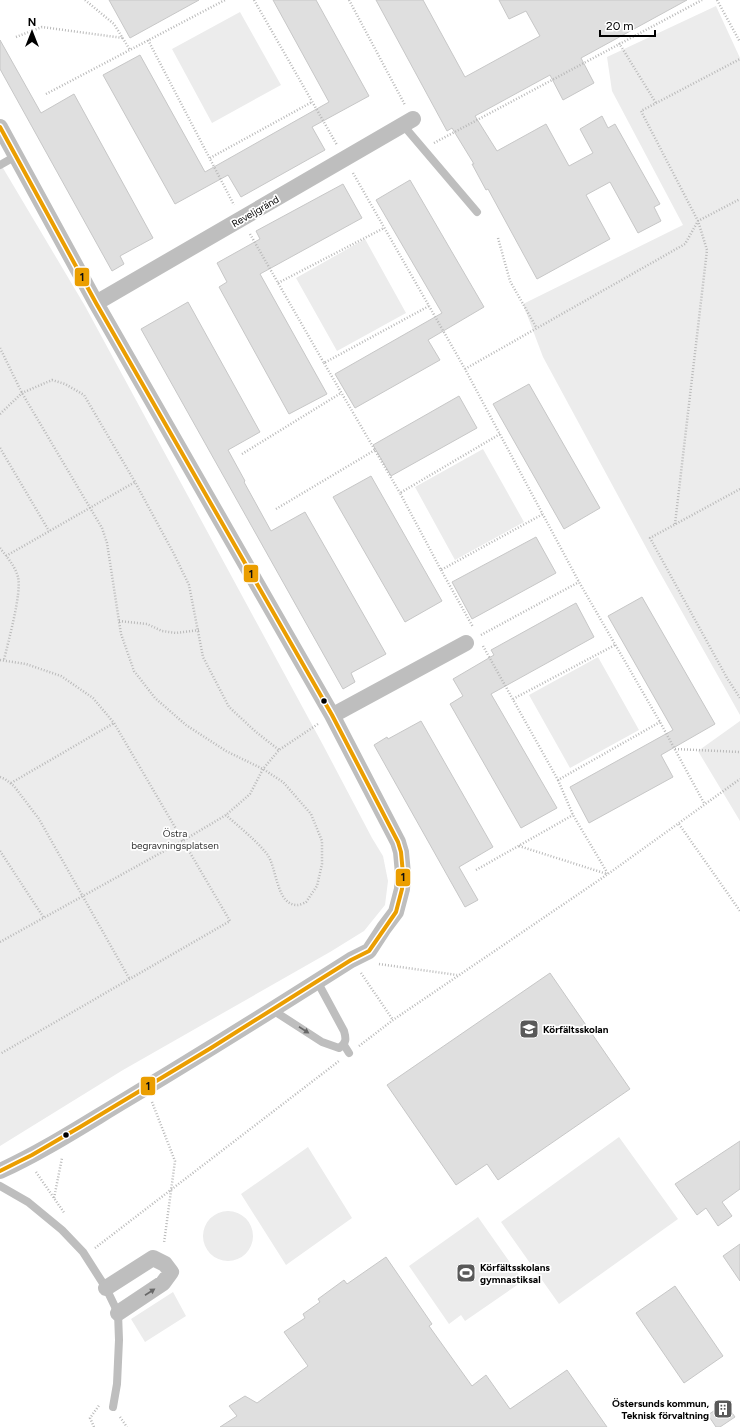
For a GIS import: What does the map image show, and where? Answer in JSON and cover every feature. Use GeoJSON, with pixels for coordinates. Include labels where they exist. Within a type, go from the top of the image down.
{"type":"FeatureCollection","features":[{"type":"Feature","properties":{"kind":"street","name":"Reveljgränd"},"geometry":{"type":"LineString","coordinates":[[96,303],[408,122]]}},
{"type":"Feature","properties":{"kind":"street"},"geometry":{"type":"LineString","coordinates":[[0,127],[96,303],[332,714],[398,842],[401,852],[403,874],[402,889],[396,912],[369,951],[351,960],[146,1087],[26,1159],[0,1171]]}},
{"type":"Feature","properties":{"kind":"street"},"geometry":{"type":"LineString","coordinates":[[332,714],[335,714],[472,640]]}},
{"type":"Feature","properties":{"kind":"street"},"geometry":{"type":"LineString","coordinates":[[106,1288],[153,1258],[165,1264],[171,1272],[163,1283],[118,1313]]}},
{"type":"Feature","properties":{"kind":"lane"},"geometry":{"type":"LineString","coordinates":[[408,122],[477,212]]}},
{"type":"Feature","properties":{"kind":"lane"},"geometry":{"type":"LineString","coordinates":[[0,164],[16,156]]}},
{"type":"Feature","properties":{"kind":"lane"},"geometry":{"type":"LineString","coordinates":[[271,1009],[322,1042],[339,1048],[344,1045],[346,1039],[344,1030],[317,981]]}},
{"type":"Feature","properties":{"kind":"lane"},"geometry":{"type":"LineString","coordinates":[[344,1045],[349,1053]]}},
{"type":"Feature","properties":{"kind":"lane"},"geometry":{"type":"LineString","coordinates":[[0,1186],[28,1202],[62,1230],[83,1252],[106,1288],[118,1313],[118,1370],[113,1406]]}},
{"type":"Feature","properties":{"kind":"path"},"geometry":{"type":"LineString","coordinates":[[85,0],[114,24],[130,50]]}},
{"type":"Feature","properties":{"kind":"path"},"geometry":{"type":"LineString","coordinates":[[46,94],[225,0]]}},
{"type":"Feature","properties":{"kind":"path"},"geometry":{"type":"LineString","coordinates":[[254,0],[465,369],[579,582],[660,722],[704,804]]}},
{"type":"Feature","properties":{"kind":"path"},"geometry":{"type":"LineString","coordinates":[[349,0],[408,122]]}},
{"type":"Feature","properties":{"kind":"path"},"geometry":{"type":"LineString","coordinates":[[432,144],[702,0]]}},
{"type":"Feature","properties":{"kind":"path"},"geometry":{"type":"LineString","coordinates":[[717,0],[740,42]]}},
{"type":"Feature","properties":{"kind":"path"},"geometry":{"type":"LineString","coordinates":[[16,37],[42,27],[123,38]]}},
{"type":"Feature","properties":{"kind":"path"},"geometry":{"type":"LineString","coordinates":[[148,40],[278,283],[400,493],[441,570],[472,640],[513,699],[558,780],[574,815],[608,874]]}},
{"type":"Feature","properties":{"kind":"path"},"geometry":{"type":"LineString","coordinates":[[620,43],[656,103]]}},
{"type":"Feature","properties":{"kind":"path"},"geometry":{"type":"LineString","coordinates":[[675,524],[707,250],[698,221],[641,111],[740,59]]}},
{"type":"Feature","properties":{"kind":"path"},"geometry":{"type":"LineString","coordinates":[[210,158],[312,102]]}},
{"type":"Feature","properties":{"kind":"path"},"geometry":{"type":"LineString","coordinates":[[465,369],[536,327],[685,244],[698,221],[740,198]]}},
{"type":"Feature","properties":{"kind":"path"},"geometry":{"type":"LineString","coordinates":[[278,283],[384,228]]}},
{"type":"Feature","properties":{"kind":"path"},"geometry":{"type":"LineString","coordinates":[[498,238],[510,281],[536,327]]}},
{"type":"Feature","properties":{"kind":"path"},"geometry":{"type":"LineString","coordinates":[[324,364],[429,306]]}},
{"type":"Feature","properties":{"kind":"path"},"geometry":{"type":"LineString","coordinates":[[0,348],[22,393],[91,507],[102,528],[106,543],[121,634],[134,671],[155,698],[186,725],[219,747],[263,769],[282,782],[311,814],[322,841],[322,864],[317,886],[306,902],[297,905],[290,902],[280,892],[268,855],[226,815]]}},
{"type":"Feature","properties":{"kind":"path"},"geometry":{"type":"LineString","coordinates":[[0,414],[22,393],[52,380],[64,384],[84,395],[135,482],[189,585],[199,630],[203,657],[229,707],[278,750]]}},
{"type":"Feature","properties":{"kind":"path"},"geometry":{"type":"LineString","coordinates":[[242,454],[342,393]]}},
{"type":"Feature","properties":{"kind":"path"},"geometry":{"type":"LineString","coordinates":[[400,493],[500,434]]}},
{"type":"Feature","properties":{"kind":"path"},"geometry":{"type":"LineString","coordinates":[[0,448],[49,531]]}},
{"type":"Feature","properties":{"kind":"path"},"geometry":{"type":"LineString","coordinates":[[276,509],[375,450]]}},
{"type":"Feature","properties":{"kind":"path"},"geometry":{"type":"LineString","coordinates":[[6,556],[135,482]]}},
{"type":"Feature","properties":{"kind":"path"},"geometry":{"type":"LineString","coordinates":[[740,489],[650,538],[727,678],[740,698]]}},
{"type":"Feature","properties":{"kind":"path"},"geometry":{"type":"LineString","coordinates":[[441,570],[543,514]]}},
{"type":"Feature","properties":{"kind":"path"},"geometry":{"type":"LineString","coordinates":[[0,548],[13,565],[18,578],[17,598],[4,660]]}},
{"type":"Feature","properties":{"kind":"path"},"geometry":{"type":"LineString","coordinates":[[472,640],[579,582]]}},
{"type":"Feature","properties":{"kind":"path"},"geometry":{"type":"LineString","coordinates":[[119,621],[147,624],[162,631],[176,633],[199,630]]}},
{"type":"Feature","properties":{"kind":"path"},"geometry":{"type":"LineString","coordinates":[[513,699],[616,645]]}},
{"type":"Feature","properties":{"kind":"path"},"geometry":{"type":"LineString","coordinates":[[0,660],[26,664],[61,676],[93,698],[114,723],[184,840],[230,921],[129,978],[0,1054]]}},
{"type":"Feature","properties":{"kind":"path"},"geometry":{"type":"LineString","coordinates":[[0,942],[184,840],[226,815],[250,794],[263,769],[278,750],[332,714]]}},
{"type":"Feature","properties":{"kind":"path"},"geometry":{"type":"LineString","coordinates":[[558,780],[660,722]]}},
{"type":"Feature","properties":{"kind":"path"},"geometry":{"type":"LineString","coordinates":[[11,783],[114,723]]}},
{"type":"Feature","properties":{"kind":"path"},"geometry":{"type":"LineString","coordinates":[[674,749],[740,752]]}},
{"type":"Feature","properties":{"kind":"path"},"geometry":{"type":"LineString","coordinates":[[0,777],[5,778],[14,786],[39,819],[129,978]]}},
{"type":"Feature","properties":{"kind":"path"},"geometry":{"type":"LineString","coordinates":[[91,1251],[393,1020],[608,874],[740,779]]}},
{"type":"Feature","properties":{"kind":"path"},"geometry":{"type":"LineString","coordinates":[[476,870],[574,815]]}},
{"type":"Feature","properties":{"kind":"path"},"geometry":{"type":"LineString","coordinates":[[679,824],[740,911]]}},
{"type":"Feature","properties":{"kind":"path"},"geometry":{"type":"LineString","coordinates":[[519,846],[608,874]]}},
{"type":"Feature","properties":{"kind":"path"},"geometry":{"type":"LineString","coordinates":[[0,851],[44,918]]}},
{"type":"Feature","properties":{"kind":"path"},"geometry":{"type":"LineString","coordinates":[[351,960],[458,975]]}},
{"type":"Feature","properties":{"kind":"path"},"geometry":{"type":"LineString","coordinates":[[351,960],[393,1020]]}},
{"type":"Feature","properties":{"kind":"path"},"geometry":{"type":"LineString","coordinates":[[151,1098],[175,1161],[164,1243]]}},
{"type":"Feature","properties":{"kind":"path"},"geometry":{"type":"LineString","coordinates":[[54,1199],[63,1154]]}},
{"type":"Feature","properties":{"kind":"path"},"geometry":{"type":"LineString","coordinates":[[26,1159],[68,1218]]}},
{"type":"Feature","properties":{"kind":"green space"},"geometry":{"type":"Polygon","coordinates":[[[716,6],[740,58],[740,715],[655,564],[543,357],[523,304],[683,225],[612,91],[607,57],[716,6]]]}},
{"type":"Feature","properties":{"kind":"green space"},"geometry":{"type":"Polygon","coordinates":[[[240,12],[281,85],[212,123],[172,49],[240,12]]]}},
{"type":"Feature","properties":{"kind":"green space","name":"Östra begravningsplatsen"},"geometry":{"type":"Polygon","coordinates":[[[0,163],[85,306],[383,856],[388,881],[385,905],[364,931],[330,952],[123,1070],[0,1146],[0,163]]]}},
{"type":"Feature","properties":{"kind":"green space"},"geometry":{"type":"Polygon","coordinates":[[[365,239],[406,313],[337,351],[296,278],[365,239]]]}},
{"type":"Feature","properties":{"kind":"green space"},"geometry":{"type":"Polygon","coordinates":[[[483,449],[524,522],[455,560],[415,487],[483,449]]]}},
{"type":"Feature","properties":{"kind":"green space"},"geometry":{"type":"Polygon","coordinates":[[[598,657],[639,730],[570,768],[529,695],[598,657]]]}},
{"type":"Feature","properties":{"kind":"green space"},"geometry":{"type":"Polygon","coordinates":[[[740,721],[740,821],[698,751],[740,721]]]}},
{"type":"Feature","properties":{"kind":"green space"},"geometry":{"type":"Polygon","coordinates":[[[619,1137],[678,1219],[559,1304],[501,1222],[619,1137]]]}},
{"type":"Feature","properties":{"kind":"green space"},"geometry":{"type":"Polygon","coordinates":[[[308,1147],[352,1218],[286,1265],[241,1194],[308,1147]]]}},
{"type":"Feature","properties":{"kind":"green space"},"geometry":{"type":"Polygon","coordinates":[[[228,1211],[237,1213],[246,1218],[251,1227],[253,1236],[251,1245],[246,1254],[237,1259],[228,1261],[219,1259],[210,1254],[205,1245],[203,1236],[205,1227],[210,1218],[219,1213],[228,1211]]]}},
{"type":"Feature","properties":{"kind":"green space","name":"Körfältsskolans gymnastiksal"},"geometry":{"type":"Polygon","coordinates":[[[478,1217],[523,1281],[465,1321],[461,1315],[449,1324],[409,1266],[478,1217]]]}},
{"type":"Feature","properties":{"kind":"green space"},"geometry":{"type":"Polygon","coordinates":[[[173,1292],[186,1316],[145,1342],[131,1319],[173,1292]]]}},
{"type":"Feature","properties":{"kind":"building"},"geometry":{"type":"Polygon","coordinates":[[[109,0],[199,0],[130,38],[109,0]]]}},
{"type":"Feature","properties":{"kind":"building"},"geometry":{"type":"Polygon","coordinates":[[[273,0],[316,0],[369,96],[312,127],[325,150],[241,197],[228,175],[175,204],[103,75],[140,55],[205,172],[329,102],[273,0]]]}},
{"type":"Feature","properties":{"kind":"building"},"geometry":{"type":"Polygon","coordinates":[[[376,0],[423,0],[465,77],[540,36],[526,11],[509,19],[499,0],[687,0],[581,58],[594,83],[563,100],[550,75],[475,116],[497,151],[546,124],[569,166],[593,153],[580,129],[602,116],[608,128],[615,124],[660,204],[654,207],[661,221],[638,233],[610,182],[586,195],[610,239],[537,279],[488,189],[486,190],[472,164],[474,164],[452,128],[447,131],[376,0]]]}},
{"type":"Feature","properties":{"kind":"building"},"geometry":{"type":"Polygon","coordinates":[[[0,40],[41,113],[74,94],[153,238],[120,256],[124,264],[112,271],[0,69],[0,40]]]}},
{"type":"Feature","properties":{"kind":"building"},"geometry":{"type":"Polygon","coordinates":[[[410,180],[484,307],[428,340],[440,360],[355,408],[335,374],[442,313],[376,200],[410,180]]]}},
{"type":"Feature","properties":{"kind":"building"},"geometry":{"type":"Polygon","coordinates":[[[343,184],[362,218],[260,274],[327,394],[289,414],[219,287],[227,282],[217,263],[260,239],[256,231],[343,184]]]}},
{"type":"Feature","properties":{"kind":"building"},"geometry":{"type":"Polygon","coordinates":[[[188,302],[260,432],[228,450],[271,531],[305,512],[386,654],[351,673],[355,682],[343,689],[141,329],[188,302]]]}},
{"type":"Feature","properties":{"kind":"building"},"geometry":{"type":"Polygon","coordinates":[[[529,384],[600,508],[564,529],[493,404],[529,384]]]}},
{"type":"Feature","properties":{"kind":"building"},"geometry":{"type":"Polygon","coordinates":[[[459,396],[477,428],[391,476],[373,445],[459,396]]]}},
{"type":"Feature","properties":{"kind":"building"},"geometry":{"type":"Polygon","coordinates":[[[371,476],[442,601],[405,622],[333,497],[371,476]]]}},
{"type":"Feature","properties":{"kind":"building"},"geometry":{"type":"Polygon","coordinates":[[[536,537],[556,573],[472,619],[452,582],[536,537]]]}},
{"type":"Feature","properties":{"kind":"building"},"geometry":{"type":"Polygon","coordinates":[[[642,597],[715,724],[661,755],[673,777],[589,823],[570,787],[673,730],[608,616],[642,597]]]}},
{"type":"Feature","properties":{"kind":"building"},"geometry":{"type":"Polygon","coordinates":[[[576,603],[594,637],[491,694],[557,808],[521,828],[450,704],[463,696],[453,679],[494,655],[491,650],[576,603]]]}},
{"type":"Feature","properties":{"kind":"building"},"geometry":{"type":"Polygon","coordinates":[[[421,721],[493,847],[459,867],[478,900],[465,907],[374,745],[387,737],[388,739],[421,721]]]}},
{"type":"Feature","properties":{"kind":"building","name":"Körfältsskolan"},"geometry":{"type":"Polygon","coordinates":[[[550,973],[630,1089],[498,1180],[487,1164],[456,1185],[387,1085],[550,973]]]}},
{"type":"Feature","properties":{"kind":"building"},"geometry":{"type":"Polygon","coordinates":[[[740,1141],[740,1189],[722,1202],[732,1216],[718,1226],[706,1208],[697,1215],[675,1184],[740,1141]]]}},
{"type":"Feature","properties":{"kind":"building"},"geometry":{"type":"Polygon","coordinates":[[[740,1244],[740,1281],[723,1256],[740,1244]]]}},
{"type":"Feature","properties":{"kind":"building"},"geometry":{"type":"Polygon","coordinates":[[[386,1257],[432,1324],[429,1326],[472,1386],[486,1375],[510,1409],[567,1370],[607,1427],[220,1427],[237,1416],[229,1406],[245,1396],[257,1403],[308,1366],[284,1332],[305,1318],[303,1314],[320,1302],[318,1299],[344,1280],[347,1284],[386,1257]]]}},
{"type":"Feature","properties":{"kind":"building"},"geometry":{"type":"Polygon","coordinates":[[[675,1286],[723,1356],[684,1383],[636,1313],[675,1286]]]}},
{"type":"Feature","properties":{"kind":"building","name":"Östersunds kommun, Teknisk förvaltning"},"geometry":{"type":"Polygon","coordinates":[[[725,1403],[735,1417],[720,1427],[716,1427],[708,1415],[725,1403]]]}},
{"type":"Feature","properties":{"kind":"transit line","name":"1"},"geometry":{"type":"LineString","coordinates":[[0,127],[96,303],[332,715],[398,842],[401,852],[403,874],[402,889],[396,912],[369,951],[351,960],[211,1048],[80,1127],[32,1155],[0,1171]]}},
{"type":"Feature","properties":{"kind":"place","name":"Körfältsskolan"},"geometry":{"type":"Point","coordinates":[529,1029]}},
{"type":"Feature","properties":{"kind":"place","name":"Körfältsskolans gymnastiksal"},"geometry":{"type":"Point","coordinates":[466,1273]}},
{"type":"Feature","properties":{"kind":"place","name":"Östersunds kommun, Teknisk förvaltning"},"geometry":{"type":"Point","coordinates":[723,1409]}}]}
